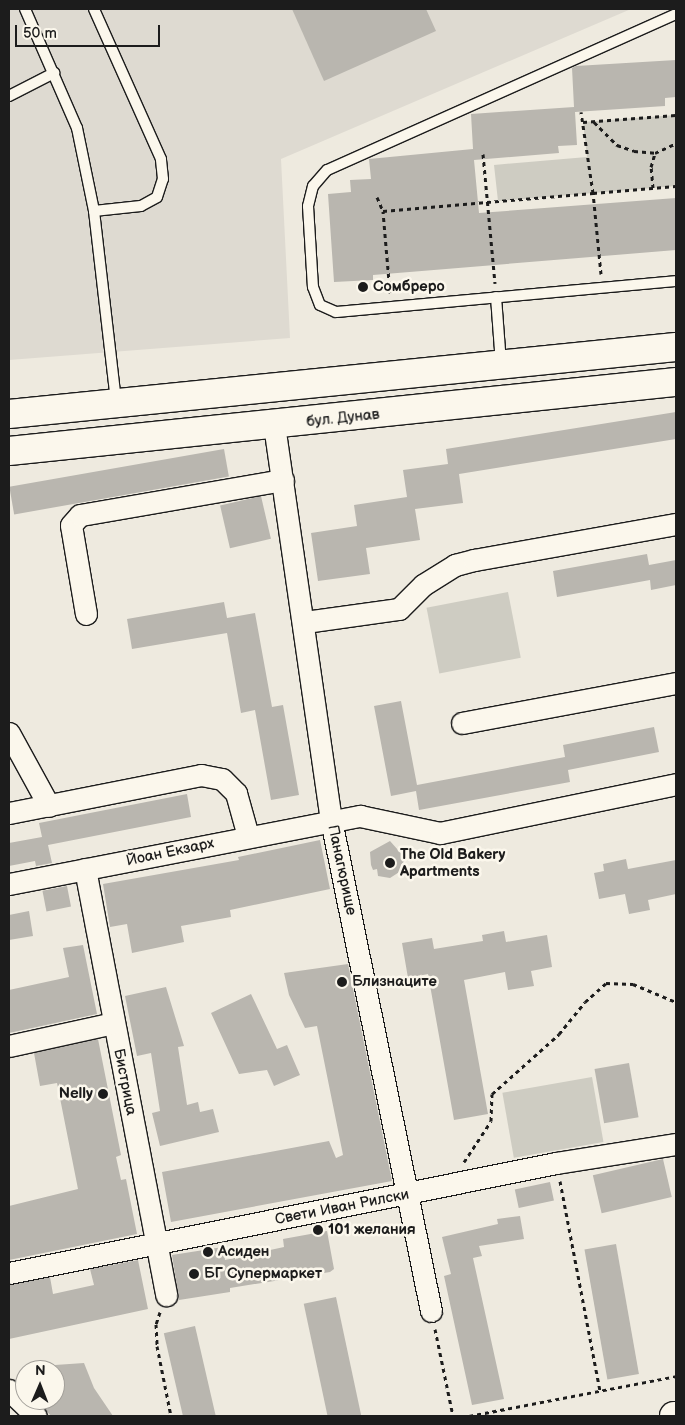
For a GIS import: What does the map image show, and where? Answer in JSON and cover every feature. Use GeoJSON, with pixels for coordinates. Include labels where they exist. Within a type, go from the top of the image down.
{"type":"FeatureCollection","features":[{"type":"Feature","properties":{"kind":"main road"},"geometry":{"type":"LineString","coordinates":[[9,414],[676,347]]}},
{"type":"Feature","properties":{"kind":"main road","name":"бул. Дунав"},"geometry":{"type":"LineString","coordinates":[[9,451],[676,382]]}},
{"type":"Feature","properties":{"kind":"street","name":"Панагюрище"},"geometry":{"type":"LineString","coordinates":[[274,425],[305,622],[331,820],[409,1194],[431,1311]]}},
{"type":"Feature","properties":{"kind":"street"},"geometry":{"type":"LineString","coordinates":[[86,614],[70,525],[80,515],[283,480]]}},
{"type":"Feature","properties":{"kind":"street"},"geometry":{"type":"LineString","coordinates":[[305,622],[399,609],[423,585],[455,566],[474,560],[676,524]]}},
{"type":"Feature","properties":{"kind":"street"},"geometry":{"type":"LineString","coordinates":[[462,723],[676,683]]}},
{"type":"Feature","properties":{"kind":"street"},"geometry":{"type":"LineString","coordinates":[[9,733],[49,806]]}},
{"type":"Feature","properties":{"kind":"street"},"geometry":{"type":"LineString","coordinates":[[9,813],[201,775],[222,779],[236,793],[248,836]]}},
{"type":"Feature","properties":{"kind":"street","name":"Йоан Екзарх"},"geometry":{"type":"LineString","coordinates":[[9,884],[331,820],[360,816],[440,833],[676,784]]}},
{"type":"Feature","properties":{"kind":"street","name":"Бистрица"},"geometry":{"type":"LineString","coordinates":[[85,869],[166,1296]]}},
{"type":"Feature","properties":{"kind":"street"},"geometry":{"type":"LineString","coordinates":[[9,1046],[114,1023]]}},
{"type":"Feature","properties":{"kind":"street","name":"Свети Иван Рилски"},"geometry":{"type":"LineString","coordinates":[[9,1273],[156,1245],[556,1163],[676,1144]]}},
{"type":"Feature","properties":{"kind":"street"},"geometry":{"type":"LineString","coordinates":[[9,1390],[36,1416]]}},
{"type":"Feature","properties":{"kind":"lane"},"geometry":{"type":"LineString","coordinates":[[25,9],[77,128],[94,211],[116,403]]}},
{"type":"Feature","properties":{"kind":"lane"},"geometry":{"type":"LineString","coordinates":[[94,9],[162,159],[163,179],[158,197],[142,206],[94,211]]}},
{"type":"Feature","properties":{"kind":"lane"},"geometry":{"type":"LineString","coordinates":[[676,14],[327,170],[313,186],[308,206],[313,287],[320,305],[336,312],[676,280]]}},
{"type":"Feature","properties":{"kind":"lane"},"geometry":{"type":"LineString","coordinates":[[9,96],[54,73]]}},
{"type":"Feature","properties":{"kind":"lane"},"geometry":{"type":"LineString","coordinates":[[496,296],[502,363]]}},
{"type":"Feature","properties":{"kind":"path"},"geometry":{"type":"LineString","coordinates":[[582,112],[602,287]]}},
{"type":"Feature","properties":{"kind":"path"},"geometry":{"type":"LineString","coordinates":[[583,122],[676,114]]}},
{"type":"Feature","properties":{"kind":"path"},"geometry":{"type":"LineString","coordinates":[[593,122],[617,145],[634,151],[655,153],[676,143]]}},
{"type":"Feature","properties":{"kind":"path"},"geometry":{"type":"LineString","coordinates":[[653,188],[651,167],[655,153]]}},
{"type":"Feature","properties":{"kind":"path"},"geometry":{"type":"LineString","coordinates":[[483,154],[496,296]]}},
{"type":"Feature","properties":{"kind":"path"},"geometry":{"type":"LineString","coordinates":[[383,211],[676,186]]}},
{"type":"Feature","properties":{"kind":"path"},"geometry":{"type":"LineString","coordinates":[[377,197],[378,205],[383,211],[392,307]]}},
{"type":"Feature","properties":{"kind":"path"},"geometry":{"type":"LineString","coordinates":[[449,1186],[491,1121],[492,1094],[559,1034],[585,1002],[606,983],[633,984],[676,1002]]}},
{"type":"Feature","properties":{"kind":"path"},"geometry":{"type":"LineString","coordinates":[[556,1163],[600,1391]]}},
{"type":"Feature","properties":{"kind":"path"},"geometry":{"type":"LineString","coordinates":[[166,1296],[156,1324],[157,1346],[171,1416]]}},
{"type":"Feature","properties":{"kind":"path"},"geometry":{"type":"LineString","coordinates":[[431,1311],[453,1416]]}},
{"type":"Feature","properties":{"kind":"path"},"geometry":{"type":"LineString","coordinates":[[469,1416],[676,1376]]}},
{"type":"Feature","properties":{"kind":"shaded area"},"geometry":{"type":"Polygon","coordinates":[[[9,9],[631,9],[281,159],[290,338],[9,360],[9,9]]]}},
{"type":"Feature","properties":{"kind":"shaded area"},"geometry":{"type":"Polygon","coordinates":[[[676,115],[676,186],[498,201],[494,165],[587,157],[583,122],[676,115]]]}},
{"type":"Feature","properties":{"kind":"shaded area"},"geometry":{"type":"Polygon","coordinates":[[[508,592],[521,658],[439,674],[427,608],[508,592]]]}},
{"type":"Feature","properties":{"kind":"shaded area"},"geometry":{"type":"Polygon","coordinates":[[[592,1077],[603,1142],[514,1158],[502,1093],[592,1077]]]}},
{"type":"Feature","properties":{"kind":"building"},"geometry":{"type":"Polygon","coordinates":[[[292,9],[426,9],[436,31],[324,81],[292,9]]]}},
{"type":"Feature","properties":{"kind":"building"},"geometry":{"type":"Polygon","coordinates":[[[676,60],[676,97],[665,98],[665,106],[575,112],[577,145],[558,146],[559,153],[474,160],[479,213],[676,198],[676,250],[373,275],[373,280],[334,282],[328,194],[351,192],[350,180],[371,179],[369,159],[473,149],[471,114],[574,107],[572,68],[576,66],[676,60]]]}},
{"type":"Feature","properties":{"kind":"building"},"geometry":{"type":"Polygon","coordinates":[[[676,412],[676,439],[459,474],[463,503],[415,509],[420,540],[366,548],[370,574],[318,581],[311,533],[357,526],[354,505],[407,497],[403,470],[448,464],[446,449],[676,412]]]}},
{"type":"Feature","properties":{"kind":"building"},"geometry":{"type":"Polygon","coordinates":[[[224,449],[229,477],[14,514],[9,487],[224,449]]]}},
{"type":"Feature","properties":{"kind":"building"},"geometry":{"type":"Polygon","coordinates":[[[261,496],[271,539],[230,548],[220,505],[261,496]]]}},
{"type":"Feature","properties":{"kind":"building"},"geometry":{"type":"Polygon","coordinates":[[[647,554],[649,565],[676,560],[676,585],[651,590],[650,580],[557,597],[553,571],[647,554]]]}},
{"type":"Feature","properties":{"kind":"building"},"geometry":{"type":"Polygon","coordinates":[[[224,602],[227,618],[255,613],[272,707],[283,705],[299,795],[271,800],[255,710],[241,713],[227,633],[132,649],[127,619],[224,602]]]}},
{"type":"Feature","properties":{"kind":"building"},"geometry":{"type":"Polygon","coordinates":[[[401,701],[417,785],[565,757],[563,745],[654,727],[659,752],[568,770],[570,782],[419,810],[416,791],[391,796],[374,706],[401,701]]]}},
{"type":"Feature","properties":{"kind":"building"},"geometry":{"type":"Polygon","coordinates":[[[187,794],[191,817],[48,845],[52,863],[36,866],[35,861],[9,866],[9,843],[42,837],[39,823],[187,794]]]}},
{"type":"Feature","properties":{"kind":"building"},"geometry":{"type":"Polygon","coordinates":[[[320,840],[330,889],[230,910],[231,917],[181,926],[184,942],[132,953],[127,924],[110,927],[103,884],[239,860],[238,857],[320,840]]]}},
{"type":"Feature","properties":{"kind":"building"},"geometry":{"type":"Polygon","coordinates":[[[390,841],[406,859],[401,865],[404,869],[390,878],[378,876],[377,869],[373,870],[371,865],[370,852],[390,841]]]}},
{"type":"Feature","properties":{"kind":"building"},"geometry":{"type":"Polygon","coordinates":[[[626,859],[628,869],[676,860],[676,894],[648,900],[650,910],[629,914],[625,894],[599,899],[594,873],[604,871],[603,864],[626,859]]]}},
{"type":"Feature","properties":{"kind":"building"},"geometry":{"type":"Polygon","coordinates":[[[67,886],[71,907],[46,911],[42,891],[67,886]]]}},
{"type":"Feature","properties":{"kind":"building"},"geometry":{"type":"Polygon","coordinates":[[[29,911],[33,936],[9,940],[9,915],[29,911]]]}},
{"type":"Feature","properties":{"kind":"building"},"geometry":{"type":"Polygon","coordinates":[[[504,931],[506,942],[547,935],[552,967],[531,971],[534,986],[508,990],[505,972],[464,980],[488,1114],[454,1120],[428,974],[408,978],[402,943],[432,938],[434,949],[483,941],[482,935],[504,931]]]}},
{"type":"Feature","properties":{"kind":"building"},"geometry":{"type":"Polygon","coordinates":[[[83,945],[97,1014],[9,1033],[9,990],[69,977],[63,948],[83,945]]]}},
{"type":"Feature","properties":{"kind":"building"},"geometry":{"type":"Polygon","coordinates":[[[348,964],[392,1181],[171,1222],[162,1172],[329,1141],[336,1158],[343,1155],[317,1026],[305,1028],[289,995],[284,973],[348,964]]]}},
{"type":"Feature","properties":{"kind":"building"},"geometry":{"type":"Polygon","coordinates":[[[166,987],[184,1046],[178,1047],[187,1105],[198,1102],[200,1112],[213,1109],[219,1132],[160,1146],[152,1113],[160,1111],[151,1053],[137,1056],[125,996],[166,987]]]}},
{"type":"Feature","properties":{"kind":"building"},"geometry":{"type":"Polygon","coordinates":[[[251,994],[277,1049],[287,1045],[300,1075],[274,1086],[267,1070],[239,1074],[211,1013],[251,994]]]}},
{"type":"Feature","properties":{"kind":"building"},"geometry":{"type":"Polygon","coordinates":[[[98,1039],[121,1155],[116,1157],[121,1180],[126,1179],[137,1234],[9,1260],[9,1206],[78,1189],[57,1083],[40,1086],[34,1053],[98,1039]]]}},
{"type":"Feature","properties":{"kind":"building"},"geometry":{"type":"Polygon","coordinates":[[[629,1063],[639,1117],[604,1123],[595,1069],[629,1063]]]}},
{"type":"Feature","properties":{"kind":"building"},"geometry":{"type":"Polygon","coordinates":[[[663,1159],[672,1197],[602,1213],[593,1175],[663,1159]]]}},
{"type":"Feature","properties":{"kind":"building"},"geometry":{"type":"Polygon","coordinates":[[[550,1182],[554,1201],[519,1208],[515,1189],[550,1182]]]}},
{"type":"Feature","properties":{"kind":"building"},"geometry":{"type":"Polygon","coordinates":[[[520,1216],[524,1239],[479,1246],[482,1256],[473,1258],[504,1399],[472,1405],[444,1276],[451,1274],[442,1237],[498,1224],[497,1219],[520,1216]]]}},
{"type":"Feature","properties":{"kind":"building"},"geometry":{"type":"Polygon","coordinates":[[[327,1231],[334,1269],[330,1272],[230,1288],[230,1292],[179,1300],[172,1255],[223,1247],[225,1260],[284,1247],[283,1239],[327,1231]]]}},
{"type":"Feature","properties":{"kind":"building"},"geometry":{"type":"Polygon","coordinates":[[[616,1244],[639,1374],[607,1380],[584,1250],[616,1244]]]}},
{"type":"Feature","properties":{"kind":"building"},"geometry":{"type":"Polygon","coordinates":[[[138,1260],[148,1309],[9,1339],[9,1285],[50,1277],[53,1294],[94,1285],[90,1269],[138,1260]]]}},
{"type":"Feature","properties":{"kind":"building"},"geometry":{"type":"Polygon","coordinates":[[[336,1297],[361,1416],[328,1416],[304,1304],[336,1297]]]}},
{"type":"Feature","properties":{"kind":"building"},"geometry":{"type":"Polygon","coordinates":[[[195,1326],[216,1416],[183,1416],[164,1333],[195,1326]]]}},
{"type":"Feature","properties":{"kind":"building"},"geometry":{"type":"Polygon","coordinates":[[[84,1363],[94,1388],[113,1416],[51,1416],[46,1410],[65,1410],[65,1364],[84,1363]]]}},
{"type":"Feature","properties":{"kind":"place","name":"Сомбреро"},"geometry":{"type":"Point","coordinates":[363,287]}},
{"type":"Feature","properties":{"kind":"place","name":"The Old Bakery Apartments"},"geometry":{"type":"Point","coordinates":[390,863]}},
{"type":"Feature","properties":{"kind":"place","name":"Близнаците"},"geometry":{"type":"Point","coordinates":[342,982]}},
{"type":"Feature","properties":{"kind":"place","name":"Nelly"},"geometry":{"type":"Point","coordinates":[103,1094]}},
{"type":"Feature","properties":{"kind":"place","name":"101 желания"},"geometry":{"type":"Point","coordinates":[318,1230]}},
{"type":"Feature","properties":{"kind":"place","name":"Асиден"},"geometry":{"type":"Point","coordinates":[208,1252]}},
{"type":"Feature","properties":{"kind":"place","name":"БГ Супермаркет"},"geometry":{"type":"Point","coordinates":[194,1274]}}]}
